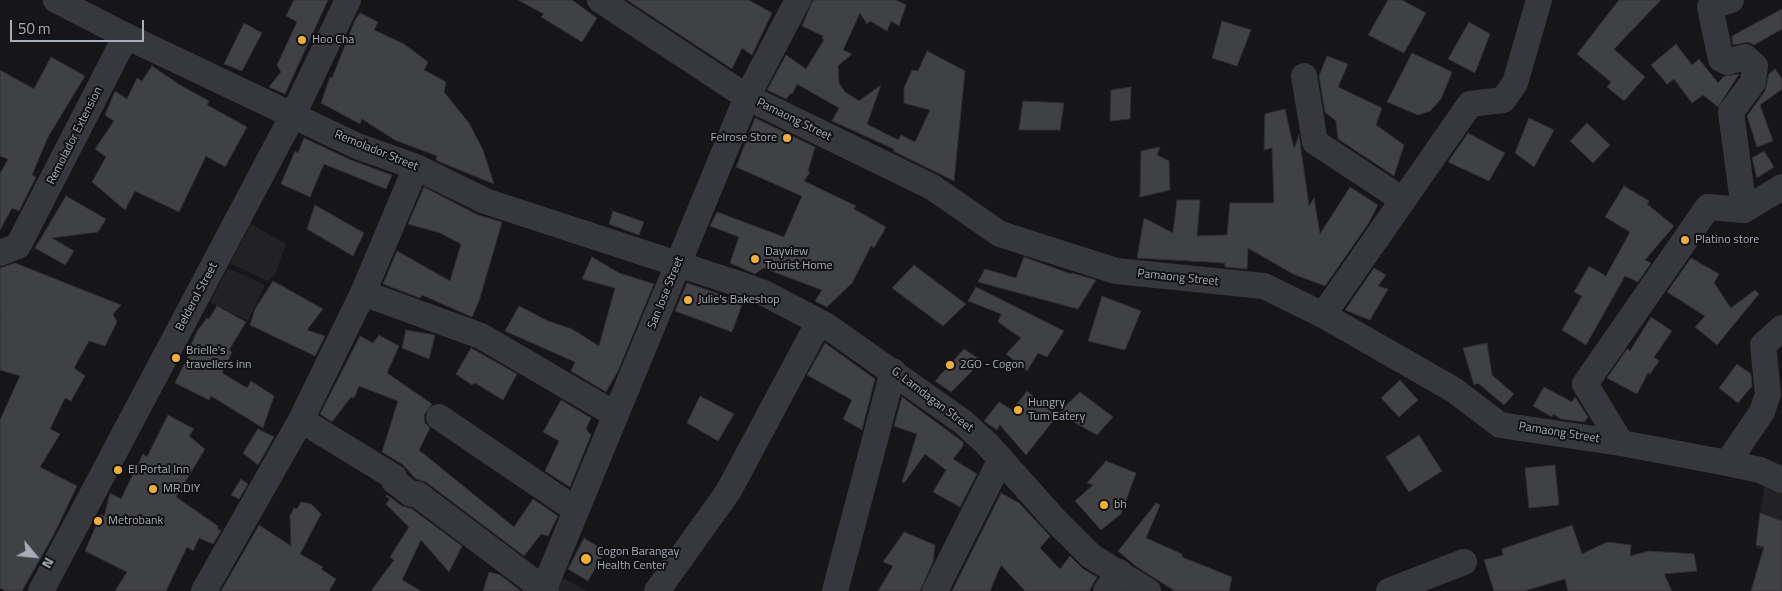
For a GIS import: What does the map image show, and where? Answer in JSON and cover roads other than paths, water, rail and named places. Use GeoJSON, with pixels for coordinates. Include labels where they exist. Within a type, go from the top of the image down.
{"type":"FeatureCollection","features":[{"type":"Feature","properties":{"kind":"street","name":"Remolador Street"},"geometry":{"type":"LineString","coordinates":[[56,0],[126,36],[357,146],[416,167],[485,201],[679,263]]}},
{"type":"Feature","properties":{"kind":"street","name":"Belderol Street"},"geometry":{"type":"LineString","coordinates":[[41,591],[293,115],[348,0]]}},
{"type":"Feature","properties":{"kind":"street","name":"Pamaong Street"},"geometry":{"type":"LineString","coordinates":[[600,0],[635,10],[747,97],[932,187],[1000,234],[1116,271],[1264,286],[1323,315],[1454,390],[1500,424],[1621,443],[1727,463],[1760,470],[1782,480]]}},
{"type":"Feature","properties":{"kind":"street","name":"San Jose Street"},"geometry":{"type":"LineString","coordinates":[[544,590],[747,97],[798,0]]}},
{"type":"Feature","properties":{"kind":"street"},"geometry":{"type":"LineString","coordinates":[[1323,315],[1470,104],[1503,100],[1515,83],[1539,0]]}},
{"type":"Feature","properties":{"kind":"street"},"geometry":{"type":"LineString","coordinates":[[1731,0],[1710,7],[1721,59],[1727,62],[1745,58],[1755,66],[1753,82],[1731,112],[1744,210]]}},
{"type":"Feature","properties":{"kind":"street","name":"Remolador Extension"},"geometry":{"type":"LineString","coordinates":[[14,245],[126,36]]}},
{"type":"Feature","properties":{"kind":"street"},"geometry":{"type":"LineString","coordinates":[[1304,76],[1315,142],[1403,200]]}},
{"type":"Feature","properties":{"kind":"street"},"geometry":{"type":"LineString","coordinates":[[204,591],[301,420],[362,293],[416,167]]}},
{"type":"Feature","properties":{"kind":"street"},"geometry":{"type":"LineString","coordinates":[[1621,443],[1586,384],[1708,207],[1744,210],[1782,186]]}},
{"type":"Feature","properties":{"kind":"street","name":"G. Lamdagan Street"},"geometry":{"type":"LineString","coordinates":[[679,263],[766,294],[842,335],[893,370],[963,422],[1091,556],[1112,582],[1148,591]]}},
{"type":"Feature","properties":{"kind":"street"},"geometry":{"type":"LineString","coordinates":[[362,293],[481,336],[616,415]]}},
{"type":"Feature","properties":{"kind":"street"},"geometry":{"type":"LineString","coordinates":[[658,591],[728,492],[819,322]]}},
{"type":"Feature","properties":{"kind":"street"},"geometry":{"type":"LineString","coordinates":[[1727,463],[1762,412],[1768,394],[1763,345],[1782,328]]}},
{"type":"Feature","properties":{"kind":"street"},"geometry":{"type":"LineString","coordinates":[[835,591],[893,370]]}},
{"type":"Feature","properties":{"kind":"street"},"geometry":{"type":"LineString","coordinates":[[439,417],[576,510]]}},
{"type":"Feature","properties":{"kind":"street"},"geometry":{"type":"LineString","coordinates":[[301,420],[394,477],[394,481],[405,490],[411,494],[417,494],[544,590]]}},
{"type":"Feature","properties":{"kind":"street"},"geometry":{"type":"LineString","coordinates":[[935,591],[1000,459]]}},
{"type":"Feature","properties":{"kind":"street"},"geometry":{"type":"LineString","coordinates":[[1388,591],[1464,562]]}},
{"type":"Feature","properties":{"kind":"place","name":"Hoo Cha"},"geometry":{"type":"Point","coordinates":[302,40]}},
{"type":"Feature","properties":{"kind":"place","name":"Felrose Store"},"geometry":{"type":"Point","coordinates":[787,138]}},
{"type":"Feature","properties":{"kind":"place","name":"Platino store"},"geometry":{"type":"Point","coordinates":[1685,240]}},
{"type":"Feature","properties":{"kind":"place","name":"Dayview Tourist Home"},"geometry":{"type":"Point","coordinates":[755,259]}},
{"type":"Feature","properties":{"kind":"place","name":"Julie's Bakeshop"},"geometry":{"type":"Point","coordinates":[688,300]}},
{"type":"Feature","properties":{"kind":"place","name":"Brielle's travellers inn"},"geometry":{"type":"Point","coordinates":[176,358]}},
{"type":"Feature","properties":{"kind":"place","name":"2GO - Cogon"},"geometry":{"type":"Point","coordinates":[950,365]}},
{"type":"Feature","properties":{"kind":"place","name":"Hungry Tum Eatery"},"geometry":{"type":"Point","coordinates":[1018,410]}},
{"type":"Feature","properties":{"kind":"place","name":"El Portal Inn"},"geometry":{"type":"Point","coordinates":[118,470]}},
{"type":"Feature","properties":{"kind":"place","name":"MR.DIY"},"geometry":{"type":"Point","coordinates":[153,489]}},
{"type":"Feature","properties":{"kind":"place","name":"bh"},"geometry":{"type":"Point","coordinates":[1104,505]}},
{"type":"Feature","properties":{"kind":"place","name":"Metrobank"},"geometry":{"type":"Point","coordinates":[98,521]}},
{"type":"Feature","properties":{"kind":"place","name":"Cogon Barangay Health Center"},"geometry":{"type":"Point","coordinates":[586,559]}}]}
